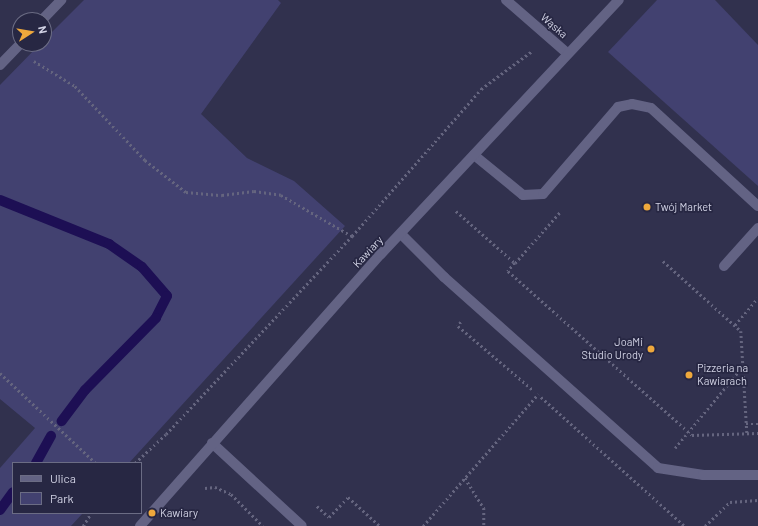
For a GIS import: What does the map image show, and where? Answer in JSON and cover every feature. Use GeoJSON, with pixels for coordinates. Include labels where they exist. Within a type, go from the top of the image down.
{"type":"FeatureCollection","features":[{"type":"Feature","properties":{"kind":"street"},"geometry":{"type":"LineString","coordinates":[[50,12],[61,0]]}},
{"type":"Feature","properties":{"kind":"street","name":"Wąska"},"geometry":{"type":"LineString","coordinates":[[506,0],[567,53]]}},
{"type":"Feature","properties":{"kind":"street","name":"Kawiary"},"geometry":{"type":"LineString","coordinates":[[140,526],[212,443],[401,234],[567,53],[619,0]]}},
{"type":"Feature","properties":{"kind":"street"},"geometry":{"type":"LineString","coordinates":[[0,65],[12,52]]}},
{"type":"Feature","properties":{"kind":"street"},"geometry":{"type":"LineString","coordinates":[[474,155],[523,195],[543,194],[618,107],[632,104],[651,108],[758,206]]}},
{"type":"Feature","properties":{"kind":"street"},"geometry":{"type":"LineString","coordinates":[[724,266],[758,228]]}},
{"type":"Feature","properties":{"kind":"street"},"geometry":{"type":"LineString","coordinates":[[401,234],[444,277],[658,468],[703,475],[758,475]]}},
{"type":"Feature","properties":{"kind":"street"},"geometry":{"type":"LineString","coordinates":[[212,443],[302,526]]}},
{"type":"Feature","properties":{"kind":"path"},"geometry":{"type":"LineString","coordinates":[[136,462],[166,434],[352,236],[480,89],[550,38]]}},
{"type":"Feature","properties":{"kind":"path"},"geometry":{"type":"LineString","coordinates":[[26,52],[74,86],[145,160],[186,192],[222,195],[254,191],[281,195],[352,236]]}},
{"type":"Feature","properties":{"kind":"path"},"geometry":{"type":"LineString","coordinates":[[562,209],[508,270],[692,435],[758,433]]}},
{"type":"Feature","properties":{"kind":"path"},"geometry":{"type":"LineString","coordinates":[[456,211],[515,263]]}},
{"type":"Feature","properties":{"kind":"path"},"geometry":{"type":"LineString","coordinates":[[662,261],[741,331],[747,433]]}},
{"type":"Feature","properties":{"kind":"path"},"geometry":{"type":"LineString","coordinates":[[735,325],[758,298]]}},
{"type":"Feature","properties":{"kind":"path"},"geometry":{"type":"LineString","coordinates":[[466,316],[458,326],[538,394],[685,526]]}},
{"type":"Feature","properties":{"kind":"path"},"geometry":{"type":"LineString","coordinates":[[673,450],[743,366]]}},
{"type":"Feature","properties":{"kind":"path"},"geometry":{"type":"LineString","coordinates":[[0,373],[95,462]]}},
{"type":"Feature","properties":{"kind":"path"},"geometry":{"type":"LineString","coordinates":[[423,526],[538,394]]}},
{"type":"Feature","properties":{"kind":"path"},"geometry":{"type":"LineString","coordinates":[[746,424],[758,424]]}},
{"type":"Feature","properties":{"kind":"path"},"geometry":{"type":"LineString","coordinates":[[465,478],[484,508],[484,526]]}},
{"type":"Feature","properties":{"kind":"path"},"geometry":{"type":"LineString","coordinates":[[203,488],[215,487],[231,494],[263,526]]}},
{"type":"Feature","properties":{"kind":"path"},"geometry":{"type":"LineString","coordinates":[[311,501],[329,516],[348,497],[380,526]]}},
{"type":"Feature","properties":{"kind":"path"},"geometry":{"type":"LineString","coordinates":[[705,526],[730,502],[758,500]]}},
{"type":"Feature","properties":{"kind":"path"},"geometry":{"type":"LineString","coordinates":[[82,526],[90,514]]}},
{"type":"Feature","properties":{"kind":"green space"},"geometry":{"type":"Polygon","coordinates":[[[84,0],[278,0],[281,3],[201,114],[247,158],[294,181],[345,226],[130,462],[12,462],[12,514],[82,514],[71,526],[0,526],[0,468],[35,428],[0,399],[0,85],[32,52],[52,52],[52,32],[84,0]]]}},
{"type":"Feature","properties":{"kind":"green space"},"geometry":{"type":"Polygon","coordinates":[[[657,0],[715,0],[758,45],[758,186],[608,52],[657,0]]]}},
{"type":"Feature","properties":{"kind":"waterway"},"geometry":{"type":"LineString","coordinates":[[0,200],[109,244],[142,267],[167,296],[156,318],[85,390],[62,421]]}},
{"type":"Feature","properties":{"kind":"waterway"},"geometry":{"type":"LineString","coordinates":[[37,462],[51,436]]}},
{"type":"Feature","properties":{"kind":"waterway"},"geometry":{"type":"LineString","coordinates":[[0,510],[12,493]]}},
{"type":"Feature","properties":{"kind":"place","name":"Twój Market"},"geometry":{"type":"Point","coordinates":[647,207]}},
{"type":"Feature","properties":{"kind":"place","name":"JoaMi Studio Urody"},"geometry":{"type":"Point","coordinates":[651,349]}},
{"type":"Feature","properties":{"kind":"place","name":"Pizzeria na Kawiarach"},"geometry":{"type":"Point","coordinates":[689,375]}},
{"type":"Feature","properties":{"kind":"place","name":"Kawiary"},"geometry":{"type":"Point","coordinates":[152,513]}}]}
